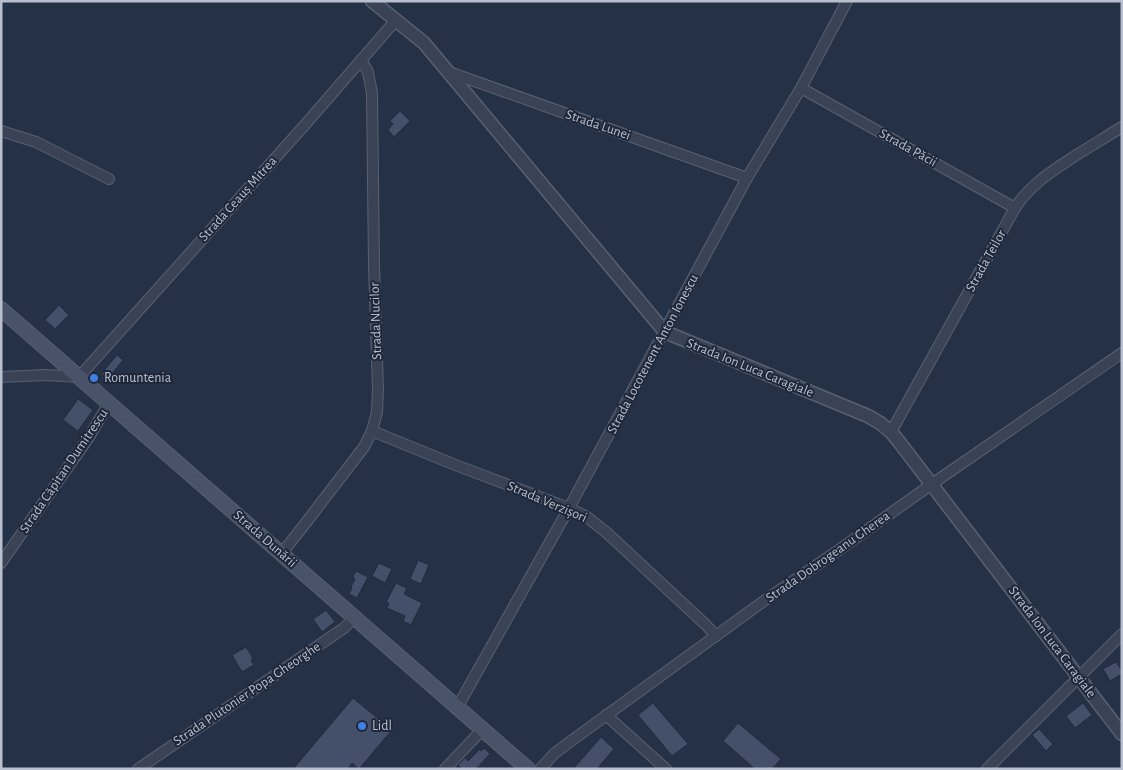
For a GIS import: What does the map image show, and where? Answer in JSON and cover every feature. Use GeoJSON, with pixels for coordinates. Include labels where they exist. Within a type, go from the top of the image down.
{"type":"FeatureCollection","features":[{"type":"Feature","properties":{"kind":"main road","name":"Strada Dunării"},"geometry":{"type":"LineString","coordinates":[[1,309],[528,769]]}},
{"type":"Feature","properties":{"kind":"street","name":"Strada Ion Luca Caragiale"},"geometry":{"type":"LineString","coordinates":[[372,1],[424,43],[664,332],[868,416],[880,422],[891,432],[1122,734]]}},
{"type":"Feature","properties":{"kind":"street","name":"Strada Locotenent Anton Ionescu"},"geometry":{"type":"LineString","coordinates":[[458,706],[569,508],[748,178],[847,1]]}},
{"type":"Feature","properties":{"kind":"street","name":"Strada Ceauș Mitrea"},"geometry":{"type":"LineString","coordinates":[[79,377],[303,127],[396,20]]}},
{"type":"Feature","properties":{"kind":"street","name":"Strada Nucilor"},"geometry":{"type":"LineString","coordinates":[[282,553],[364,447],[372,432],[377,412],[372,94],[368,72],[361,60]]}},
{"type":"Feature","properties":{"kind":"street","name":"Strada Lunei"},"geometry":{"type":"LineString","coordinates":[[449,72],[748,178]]}},
{"type":"Feature","properties":{"kind":"street","name":"Strada Păcii"},"geometry":{"type":"LineString","coordinates":[[800,88],[1015,208]]}},
{"type":"Feature","properties":{"kind":"street","name":"Strada Teilor"},"geometry":{"type":"LineString","coordinates":[[891,432],[1015,208],[1023,197],[1048,174],[1122,127]]}},
{"type":"Feature","properties":{"kind":"street"},"geometry":{"type":"LineString","coordinates":[[1,131],[36,142],[109,179]]}},
{"type":"Feature","properties":{"kind":"street","name":"Strada Dobrogeanu Gherea"},"geometry":{"type":"LineString","coordinates":[[540,769],[555,753],[768,598],[1122,353]]}},
{"type":"Feature","properties":{"kind":"street"},"geometry":{"type":"LineString","coordinates":[[1,377],[46,375],[79,377]]}},
{"type":"Feature","properties":{"kind":"street","name":"Strada Căpitan Dumitrescu"},"geometry":{"type":"LineString","coordinates":[[1,563],[88,437],[109,403]]}},
{"type":"Feature","properties":{"kind":"street","name":"Strada Verzișori"},"geometry":{"type":"LineString","coordinates":[[372,432],[569,508],[587,517],[607,532],[716,636]]}},
{"type":"Feature","properties":{"kind":"street","name":"Strada Plutonier Popa Gheorghe"},"geometry":{"type":"LineString","coordinates":[[138,769],[344,628],[355,617]]}},
{"type":"Feature","properties":{"kind":"street"},"geometry":{"type":"LineString","coordinates":[[988,769],[1122,634]]}},
{"type":"Feature","properties":{"kind":"street"},"geometry":{"type":"LineString","coordinates":[[606,715],[666,769]]}},
{"type":"Feature","properties":{"kind":"street"},"geometry":{"type":"LineString","coordinates":[[445,769],[483,729]]}},
{"type":"Feature","properties":{"kind":"building"},"geometry":{"type":"Polygon","coordinates":[[[400,111],[410,121],[394,137],[388,130],[393,124],[390,121],[400,111]]]}},
{"type":"Feature","properties":{"kind":"building"},"geometry":{"type":"Polygon","coordinates":[[[59,305],[69,315],[55,329],[45,320],[59,305]]]}},
{"type":"Feature","properties":{"kind":"building"},"geometry":{"type":"Polygon","coordinates":[[[117,355],[123,360],[108,379],[101,374],[117,355]]]}},
{"type":"Feature","properties":{"kind":"building"},"geometry":{"type":"Polygon","coordinates":[[[78,399],[93,410],[78,431],[63,420],[78,399]]]}},
{"type":"Feature","properties":{"kind":"building"},"geometry":{"type":"Polygon","coordinates":[[[418,560],[429,565],[421,584],[410,579],[418,560]]]}},
{"type":"Feature","properties":{"kind":"building"},"geometry":{"type":"Polygon","coordinates":[[[379,563],[392,569],[385,583],[372,576],[379,563]]]}},
{"type":"Feature","properties":{"kind":"building"},"geometry":{"type":"Polygon","coordinates":[[[356,571],[368,577],[357,598],[349,594],[356,571]]]}},
{"type":"Feature","properties":{"kind":"building"},"geometry":{"type":"Polygon","coordinates":[[[396,583],[407,588],[404,594],[422,603],[411,625],[403,621],[405,616],[387,608],[389,603],[386,602],[396,583]]]}},
{"type":"Feature","properties":{"kind":"building"},"geometry":{"type":"Polygon","coordinates":[[[326,610],[335,622],[322,632],[313,619],[326,610]]]}},
{"type":"Feature","properties":{"kind":"building"},"geometry":{"type":"Polygon","coordinates":[[[246,647],[253,658],[251,660],[254,665],[242,672],[232,655],[246,647]]]}},
{"type":"Feature","properties":{"kind":"building"},"geometry":{"type":"Polygon","coordinates":[[[1116,662],[1122,674],[1110,681],[1103,669],[1116,662]]]}},
{"type":"Feature","properties":{"kind":"building"},"geometry":{"type":"Polygon","coordinates":[[[353,698],[392,730],[359,769],[352,763],[348,769],[293,769],[353,698]]]}},
{"type":"Feature","properties":{"kind":"building"},"geometry":{"type":"Polygon","coordinates":[[[653,703],[688,744],[672,756],[638,715],[653,703]]]}},
{"type":"Feature","properties":{"kind":"building"},"geometry":{"type":"Polygon","coordinates":[[[1083,703],[1092,715],[1075,728],[1066,716],[1083,703]]]}},
{"type":"Feature","properties":{"kind":"building"},"geometry":{"type":"Polygon","coordinates":[[[738,723],[781,759],[772,769],[755,769],[723,741],[738,723]]]}},
{"type":"Feature","properties":{"kind":"building"},"geometry":{"type":"Polygon","coordinates":[[[1039,729],[1053,744],[1046,751],[1032,735],[1039,729]]]}},
{"type":"Feature","properties":{"kind":"building"},"geometry":{"type":"Polygon","coordinates":[[[601,737],[614,749],[597,769],[573,769],[601,737]]]}},
{"type":"Feature","properties":{"kind":"building"},"geometry":{"type":"Polygon","coordinates":[[[484,748],[490,754],[476,769],[460,769],[458,765],[465,758],[468,761],[480,749],[481,751],[484,748]]]}},
{"type":"Feature","properties":{"kind":"place","name":"Romuntenia"},"geometry":{"type":"Point","coordinates":[94,378]}},
{"type":"Feature","properties":{"kind":"place","name":"Lidl"},"geometry":{"type":"Point","coordinates":[362,726]}}]}
